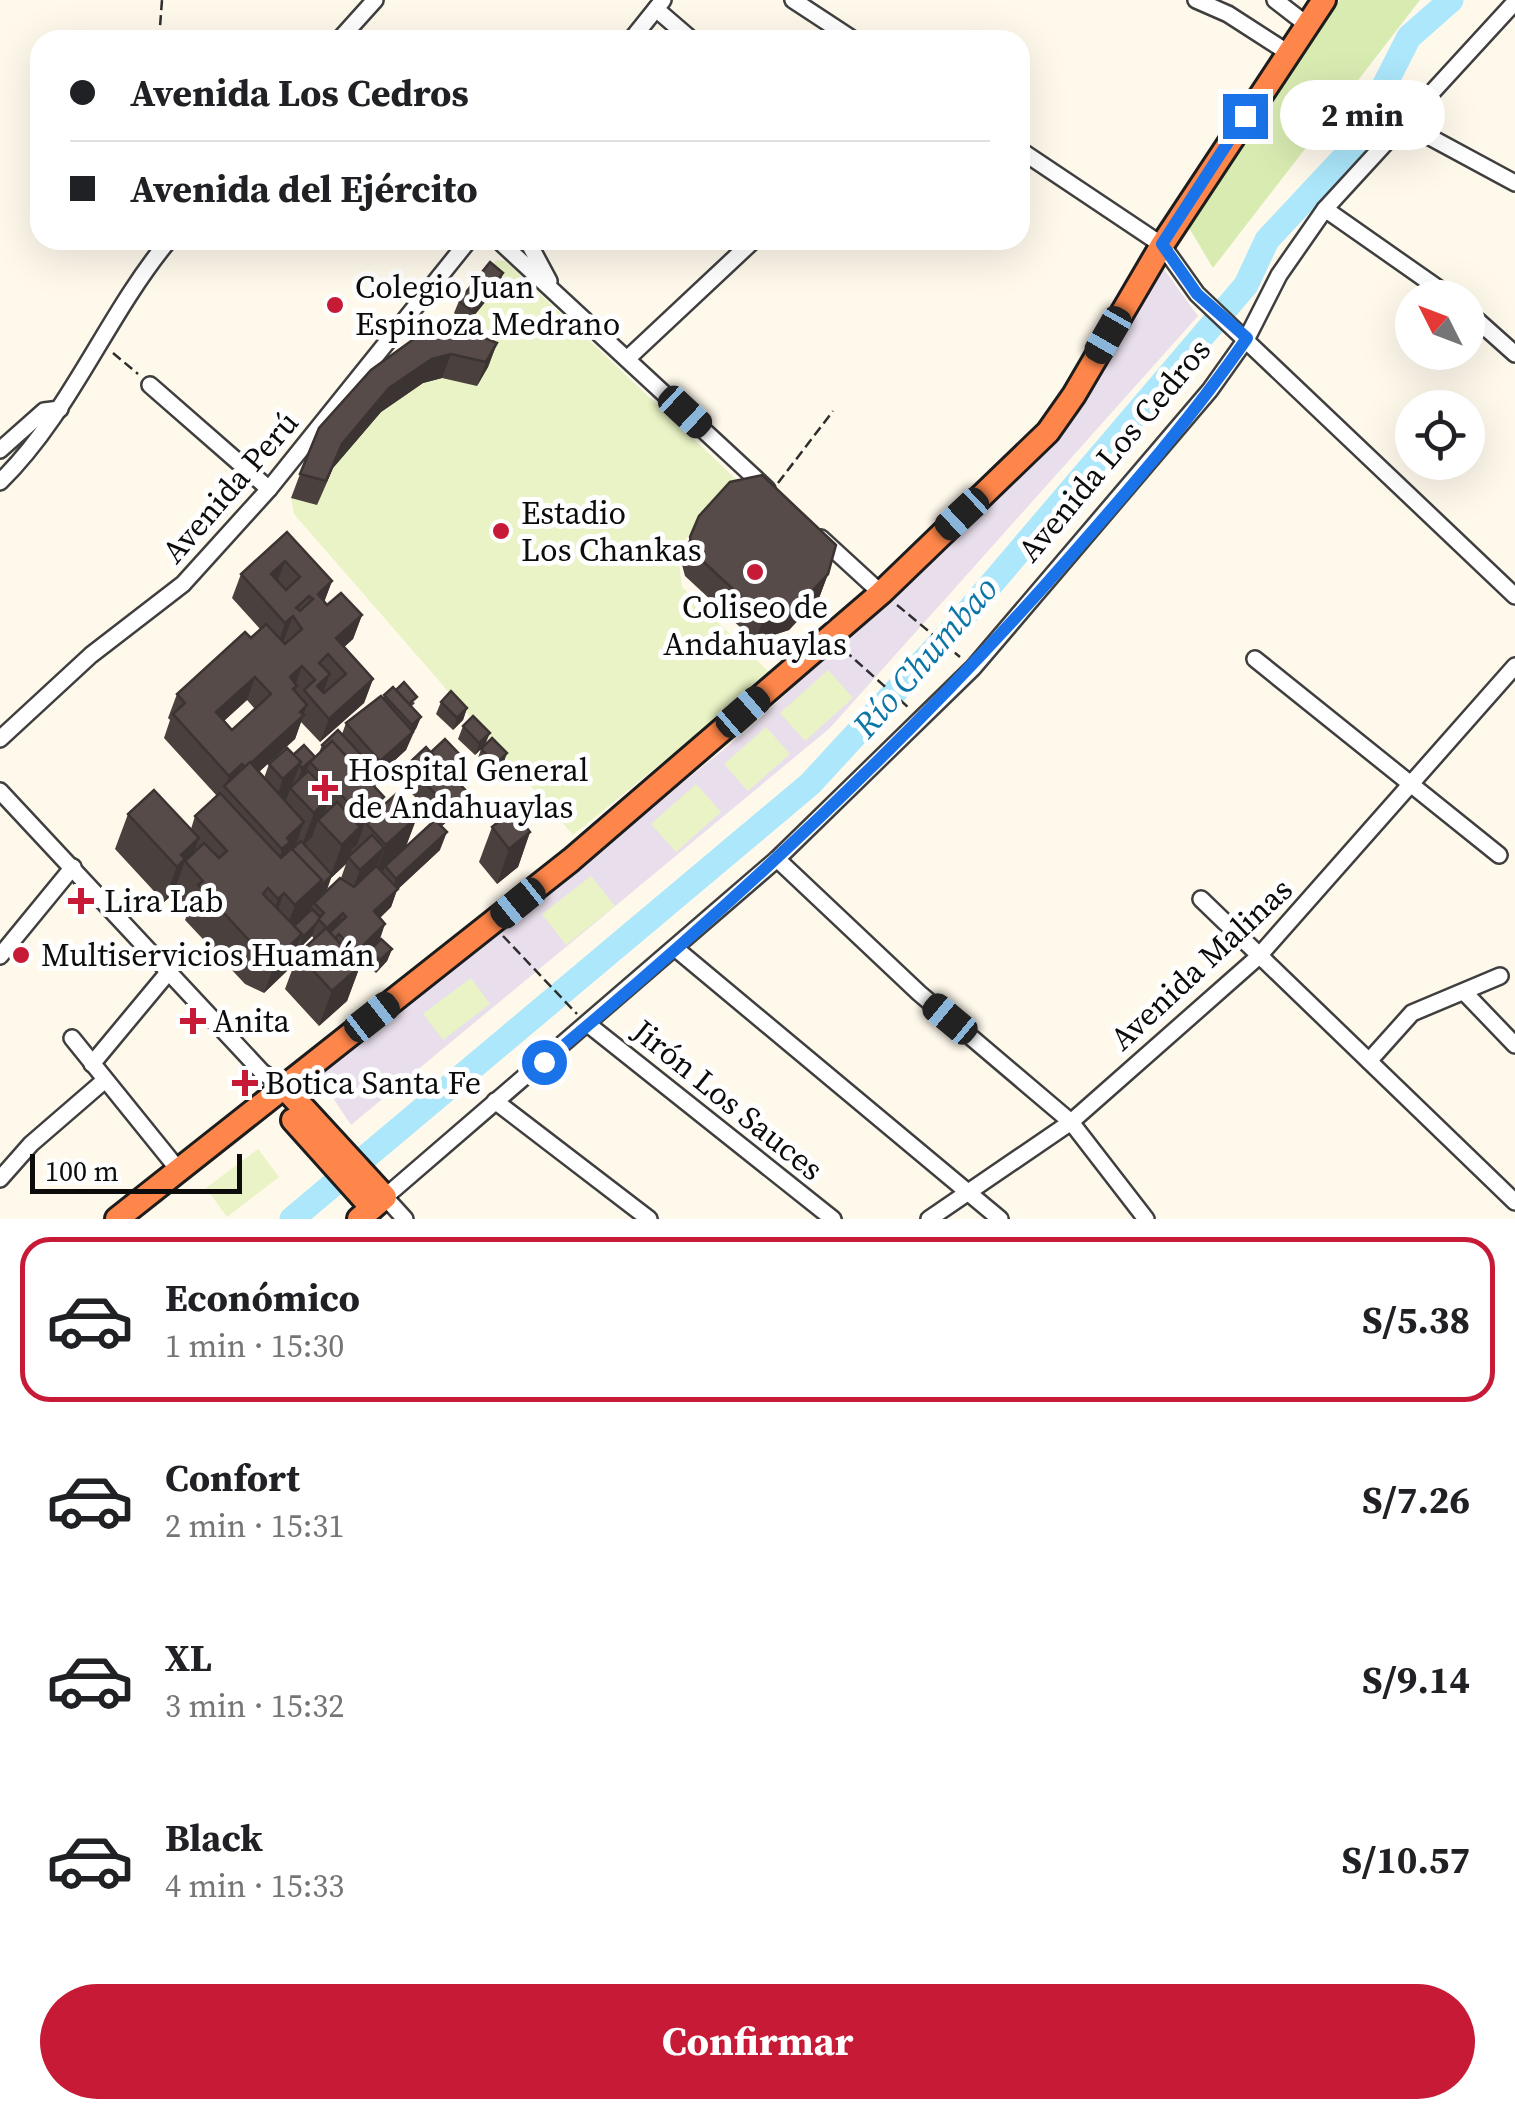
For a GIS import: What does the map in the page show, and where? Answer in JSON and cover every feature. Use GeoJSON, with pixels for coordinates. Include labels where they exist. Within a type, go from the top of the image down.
{"type":"FeatureCollection","features":[{"type":"Feature","properties":{"kind":"highway"},"geometry":{"type":"LineString","coordinates":[[117,1219],[492,924],[881,593],[1048,432],[1074,395],[1162,244],[1324,0]]}},
{"type":"Feature","properties":{"kind":"highway"},"geometry":{"type":"LineString","coordinates":[[277,1090],[371,1202]]}},
{"type":"Feature","properties":{"kind":"street"},"geometry":{"type":"LineString","coordinates":[[348,30],[375,0]]}},
{"type":"Feature","properties":{"kind":"street"},"geometry":{"type":"LineString","coordinates":[[794,0],[839,30]]}},
{"type":"Feature","properties":{"kind":"street"},"geometry":{"type":"LineString","coordinates":[[1196,0],[1228,14],[1287,52]]}},
{"type":"Feature","properties":{"kind":"street"},"geometry":{"type":"LineString","coordinates":[[1276,0],[1306,24]]}},
{"type":"Feature","properties":{"kind":"street","name":"Avenida Los Cedros"},"geometry":{"type":"LineString","coordinates":[[371,1202],[589,1024],[777,859],[972,668],[1124,495],[1245,336],[1279,275],[1325,209],[1515,2]]}},
{"type":"Feature","properties":{"kind":"street"},"geometry":{"type":"LineString","coordinates":[[639,30],[660,4],[683,30]]}},
{"type":"Feature","properties":{"kind":"street"},"geometry":{"type":"LineString","coordinates":[[1402,122],[1515,182]]}},
{"type":"Feature","properties":{"kind":"street"},"geometry":{"type":"LineString","coordinates":[[1030,157],[1162,244],[1197,294],[1515,596]]}},
{"type":"Feature","properties":{"kind":"street"},"geometry":{"type":"LineString","coordinates":[[1325,209],[1426,280]]}},
{"type":"Feature","properties":{"kind":"street"},"geometry":{"type":"LineString","coordinates":[[0,482],[60,409],[132,285],[161,250]]}},
{"type":"Feature","properties":{"kind":"street","name":"Avenida Perú"},"geometry":{"type":"LineString","coordinates":[[0,739],[92,655],[183,584],[269,489],[460,250]]}},
{"type":"Feature","properties":{"kind":"street"},"geometry":{"type":"LineString","coordinates":[[509,250],[785,505]]}},
{"type":"Feature","properties":{"kind":"street"},"geometry":{"type":"LineString","coordinates":[[532,250],[556,294]]}},
{"type":"Feature","properties":{"kind":"street"},"geometry":{"type":"LineString","coordinates":[[627,359],[743,250]]}},
{"type":"Feature","properties":{"kind":"street"},"geometry":{"type":"LineString","coordinates":[[1485,327],[1515,354]]}},
{"type":"Feature","properties":{"kind":"street"},"geometry":{"type":"LineString","coordinates":[[150,385],[269,489]]}},
{"type":"Feature","properties":{"kind":"street"},"geometry":{"type":"LineString","coordinates":[[0,450],[14,443],[44,410],[60,409]]}},
{"type":"Feature","properties":{"kind":"street"},"geometry":{"type":"LineString","coordinates":[[812,530],[881,593]]}},
{"type":"Feature","properties":{"kind":"street"},"geometry":{"type":"LineString","coordinates":[[1254,658],[1499,855]]}},
{"type":"Feature","properties":{"kind":"street","name":"Avenida Malinas"},"geometry":{"type":"LineString","coordinates":[[929,1219],[1071,1122],[1258,957],[1514,671]]}},
{"type":"Feature","properties":{"kind":"street"},"geometry":{"type":"LineString","coordinates":[[0,791],[171,969],[277,1090]]}},
{"type":"Feature","properties":{"kind":"street"},"geometry":{"type":"LineString","coordinates":[[777,859],[919,993],[1071,1122],[1146,1219]]}},
{"type":"Feature","properties":{"kind":"street"},"geometry":{"type":"LineString","coordinates":[[0,956],[73,867]]}},
{"type":"Feature","properties":{"kind":"street"},"geometry":{"type":"LineString","coordinates":[[1201,900],[1515,1202]]}},
{"type":"Feature","properties":{"kind":"street"},"geometry":{"type":"LineString","coordinates":[[675,948],[1000,1219]]}},
{"type":"Feature","properties":{"kind":"street"},"geometry":{"type":"LineString","coordinates":[[92,1064],[171,969]]}},
{"type":"Feature","properties":{"kind":"street"},"geometry":{"type":"LineString","coordinates":[[1369,1061],[1400,1021],[1500,976]]}},
{"type":"Feature","properties":{"kind":"street"},"geometry":{"type":"LineString","coordinates":[[1465,993],[1515,1045]]}},
{"type":"Feature","properties":{"kind":"street","name":"Jirón Los Sauces"},"geometry":{"type":"LineString","coordinates":[[589,1024],[833,1219]]}},
{"type":"Feature","properties":{"kind":"street"},"geometry":{"type":"LineString","coordinates":[[72,1038],[177,1168]]}},
{"type":"Feature","properties":{"kind":"street"},"geometry":{"type":"LineString","coordinates":[[0,1179],[32,1144],[105,1080]]}},
{"type":"Feature","properties":{"kind":"street"},"geometry":{"type":"LineString","coordinates":[[495,1100],[650,1219]]}},
{"type":"Feature","properties":{"kind":"street"},"geometry":{"type":"LineString","coordinates":[[371,1202],[405,1219]]}},
{"type":"Feature","properties":{"kind":"path"},"geometry":{"type":"LineString","coordinates":[[160,30],[162,0]]}},
{"type":"Feature","properties":{"kind":"path"},"geometry":{"type":"LineString","coordinates":[[100,341],[150,385]]}},
{"type":"Feature","properties":{"kind":"path"},"geometry":{"type":"LineString","coordinates":[[772,492],[832,411]]}},
{"type":"Feature","properties":{"kind":"path"},"geometry":{"type":"LineString","coordinates":[[881,593],[950,648]]}},
{"type":"Feature","properties":{"kind":"path"},"geometry":{"type":"LineString","coordinates":[[829,638],[902,699]]}},
{"type":"Feature","properties":{"kind":"path"},"geometry":{"type":"LineString","coordinates":[[492,924],[572,1008]]}},
{"type":"Feature","properties":{"kind":"shaded area"},"geometry":{"type":"Polygon","coordinates":[[[1163,268],[1198,316],[830,728],[351,1125],[319,1077],[749,729],[946,542],[1071,420],[1163,268]]]}},
{"type":"Feature","properties":{"kind":"green space"},"geometry":{"type":"Polygon","coordinates":[[[1340,0],[1420,0],[1213,268],[1188,226],[1340,0]]]}},
{"type":"Feature","properties":{"kind":"green space","name":"Estadio Los Chankas"},"geometry":{"type":"Polygon","coordinates":[[[496,260],[505,261],[739,482],[677,548],[682,587],[771,674],[573,835],[294,514],[291,498],[311,452],[432,340],[496,260]]]}},
{"type":"Feature","properties":{"kind":"green space"},"geometry":{"type":"Polygon","coordinates":[[[828,670],[853,698],[805,741],[780,713],[828,670]]]}},
{"type":"Feature","properties":{"kind":"green space"},"geometry":{"type":"Polygon","coordinates":[[[766,727],[790,754],[748,791],[724,764],[766,727]]]}},
{"type":"Feature","properties":{"kind":"green space"},"geometry":{"type":"Polygon","coordinates":[[[696,784],[721,812],[676,852],[651,824],[696,784]]]}},
{"type":"Feature","properties":{"kind":"green space"},"geometry":{"type":"Polygon","coordinates":[[[591,876],[615,906],[566,945],[542,914],[591,876]]]}},
{"type":"Feature","properties":{"kind":"green space"},"geometry":{"type":"Polygon","coordinates":[[[471,978],[490,1004],[443,1040],[423,1014],[471,978]]]}},
{"type":"Feature","properties":{"kind":"green space"},"geometry":{"type":"Polygon","coordinates":[[[258,1149],[279,1177],[227,1217],[206,1188],[258,1149]]]}},
{"type":"Feature","properties":{"kind":"building"},"geometry":{"type":"Polygon","coordinates":[[[490,262],[503,273],[472,311],[459,301],[490,262]]]}},
{"type":"Feature","properties":{"kind":"building"},"geometry":{"type":"Polygon","coordinates":[[[464,330],[497,343],[486,362],[451,354],[432,359],[389,388],[342,444],[326,481],[300,474],[319,428],[371,370],[418,336],[464,330]]]}},
{"type":"Feature","properties":{"kind":"building","name":"Coliseo de Andahuaylas"},"geometry":{"type":"Polygon","coordinates":[[[762,475],[836,545],[828,574],[798,606],[764,618],[693,552],[690,537],[699,516],[730,482],[762,475]]]}},
{"type":"Feature","properties":{"kind":"building"},"geometry":{"type":"Polygon","coordinates":[[[287,532],[332,581],[318,594],[327,605],[341,593],[362,615],[336,638],[373,679],[329,719],[304,690],[315,680],[302,666],[290,677],[297,686],[293,689],[307,705],[300,712],[304,715],[251,763],[245,767],[242,764],[229,776],[173,714],[185,703],[177,694],[245,632],[251,638],[266,624],[285,644],[302,629],[293,616],[285,623],[241,574],[287,532]],[[285,561],[271,574],[286,590],[300,577],[285,561]],[[309,596],[296,608],[300,611],[313,599],[309,596]],[[328,654],[319,663],[330,674],[317,686],[324,693],[346,674],[328,654]],[[255,677],[216,712],[232,730],[271,694],[255,677]]]}},
{"type":"Feature","properties":{"kind":"building"},"geometry":{"type":"Polygon","coordinates":[[[404,682],[417,697],[409,704],[396,690],[404,682]]]}},
{"type":"Feature","properties":{"kind":"building"},"geometry":{"type":"Polygon","coordinates":[[[393,687],[421,717],[412,725],[384,695],[393,687]]]}},
{"type":"Feature","properties":{"kind":"building"},"geometry":{"type":"Polygon","coordinates":[[[451,691],[467,708],[457,718],[441,702],[451,691]]]}},
{"type":"Feature","properties":{"kind":"building"},"geometry":{"type":"Polygon","coordinates":[[[381,696],[413,732],[380,761],[346,723],[381,696]]]}},
{"type":"Feature","properties":{"kind":"building"},"geometry":{"type":"Polygon","coordinates":[[[473,716],[490,733],[479,743],[463,726],[473,716]]]}},
{"type":"Feature","properties":{"kind":"building"},"geometry":{"type":"Polygon","coordinates":[[[338,730],[380,775],[371,783],[332,741],[325,748],[322,745],[338,730]]]}},
{"type":"Feature","properties":{"kind":"building"},"geometry":{"type":"Polygon","coordinates":[[[492,738],[507,753],[496,764],[481,749],[492,738]]]}},
{"type":"Feature","properties":{"kind":"building"},"geometry":{"type":"Polygon","coordinates":[[[445,739],[466,761],[452,775],[431,752],[445,739]]]}},
{"type":"Feature","properties":{"kind":"building"},"geometry":{"type":"Polygon","coordinates":[[[332,741],[384,797],[362,817],[310,762],[332,741]]]}},
{"type":"Feature","properties":{"kind":"building"},"geometry":{"type":"Polygon","coordinates":[[[304,745],[315,757],[302,768],[293,755],[304,745]]]}},
{"type":"Feature","properties":{"kind":"building"},"geometry":{"type":"Polygon","coordinates":[[[426,747],[467,792],[448,808],[408,764],[426,747]]]}},
{"type":"Feature","properties":{"kind":"building"},"geometry":{"type":"Polygon","coordinates":[[[287,748],[301,762],[283,779],[269,764],[287,748]]]}},
{"type":"Feature","properties":{"kind":"building"},"geometry":{"type":"Polygon","coordinates":[[[250,762],[304,822],[287,838],[290,842],[282,849],[224,786],[250,762]]]}},
{"type":"Feature","properties":{"kind":"building"},"geometry":{"type":"Polygon","coordinates":[[[308,771],[331,795],[314,813],[290,788],[308,771]]]}},
{"type":"Feature","properties":{"kind":"building"},"geometry":{"type":"Polygon","coordinates":[[[154,790],[199,838],[181,855],[185,859],[177,867],[128,814],[154,790]]]}},
{"type":"Feature","properties":{"kind":"building"},"geometry":{"type":"Polygon","coordinates":[[[220,793],[281,858],[292,848],[322,880],[295,905],[284,893],[278,899],[268,888],[263,894],[302,934],[277,958],[257,949],[198,885],[203,881],[185,861],[204,843],[219,858],[227,851],[195,816],[220,793]]]}},
{"type":"Feature","properties":{"kind":"building"},"geometry":{"type":"Polygon","coordinates":[[[396,794],[417,817],[386,845],[365,822],[396,794]]]}},
{"type":"Feature","properties":{"kind":"building"},"geometry":{"type":"Polygon","coordinates":[[[337,802],[360,827],[342,845],[318,820],[337,802]]]}},
{"type":"Feature","properties":{"kind":"building"},"geometry":{"type":"Polygon","coordinates":[[[513,810],[530,832],[509,849],[492,827],[513,810]]]}},
{"type":"Feature","properties":{"kind":"building"},"geometry":{"type":"Polygon","coordinates":[[[435,820],[447,832],[396,879],[385,866],[435,820]]]}},
{"type":"Feature","properties":{"kind":"building"},"geometry":{"type":"Polygon","coordinates":[[[372,835],[384,848],[360,870],[348,857],[372,835]]]}},
{"type":"Feature","properties":{"kind":"building"},"geometry":{"type":"Polygon","coordinates":[[[301,841],[332,875],[319,888],[322,880],[292,849],[301,841]]]}},
{"type":"Feature","properties":{"kind":"building"},"geometry":{"type":"Polygon","coordinates":[[[376,866],[398,889],[374,911],[385,924],[356,952],[339,934],[335,938],[330,932],[346,917],[343,913],[327,928],[318,919],[324,913],[314,903],[340,878],[354,887],[376,866]]]}},
{"type":"Feature","properties":{"kind":"building"},"geometry":{"type":"Polygon","coordinates":[[[312,909],[320,917],[302,938],[294,926],[312,909]]]}},
{"type":"Feature","properties":{"kind":"building"},"geometry":{"type":"Polygon","coordinates":[[[326,928],[360,966],[332,991],[298,954],[326,928]]]}},
{"type":"Feature","properties":{"kind":"building"},"geometry":{"type":"Polygon","coordinates":[[[381,939],[392,949],[380,960],[370,950],[381,939]]]}},
{"type":"Feature","properties":{"kind":"waterway","name":"Río Chumbao"},"geometry":{"type":"LineString","coordinates":[[292,1219],[810,784],[953,629],[1246,285],[1267,240],[1352,149],[1409,37],[1451,0]]}},
{"type":"Feature","properties":{"kind":"place","name":"Colegio Juan Espinoza Medrano"},"geometry":{"type":"Point","coordinates":[335,305]}},
{"type":"Feature","properties":{"kind":"place","name":"Estadio Los Chankas"},"geometry":{"type":"Point","coordinates":[501,531]}},
{"type":"Feature","properties":{"kind":"place","name":"Coliseo de Andahuaylas"},"geometry":{"type":"Point","coordinates":[755,572]}},
{"type":"Feature","properties":{"kind":"place","name":"Hospital General de Andahuaylas"},"geometry":{"type":"Point","coordinates":[325,788]}},
{"type":"Feature","properties":{"kind":"place","name":"Lira Lab"},"geometry":{"type":"Point","coordinates":[81,901]}},
{"type":"Feature","properties":{"kind":"place","name":"Multiservicios Huamán"},"geometry":{"type":"Point","coordinates":[21,955]}},
{"type":"Feature","properties":{"kind":"place","name":"Anita"},"geometry":{"type":"Point","coordinates":[193,1021]}},
{"type":"Feature","properties":{"kind":"place","name":"Botica Santa Fe"},"geometry":{"type":"Point","coordinates":[245,1083]}},
{"type":"Feature","properties":{"kind":"route"},"geometry":{"type":"LineString","coordinates":[[544,1062],[777,859],[951,690],[1111,510],[1210,390],[1247,338],[1197,294],[1162,244],[1245,116]]}}]}
